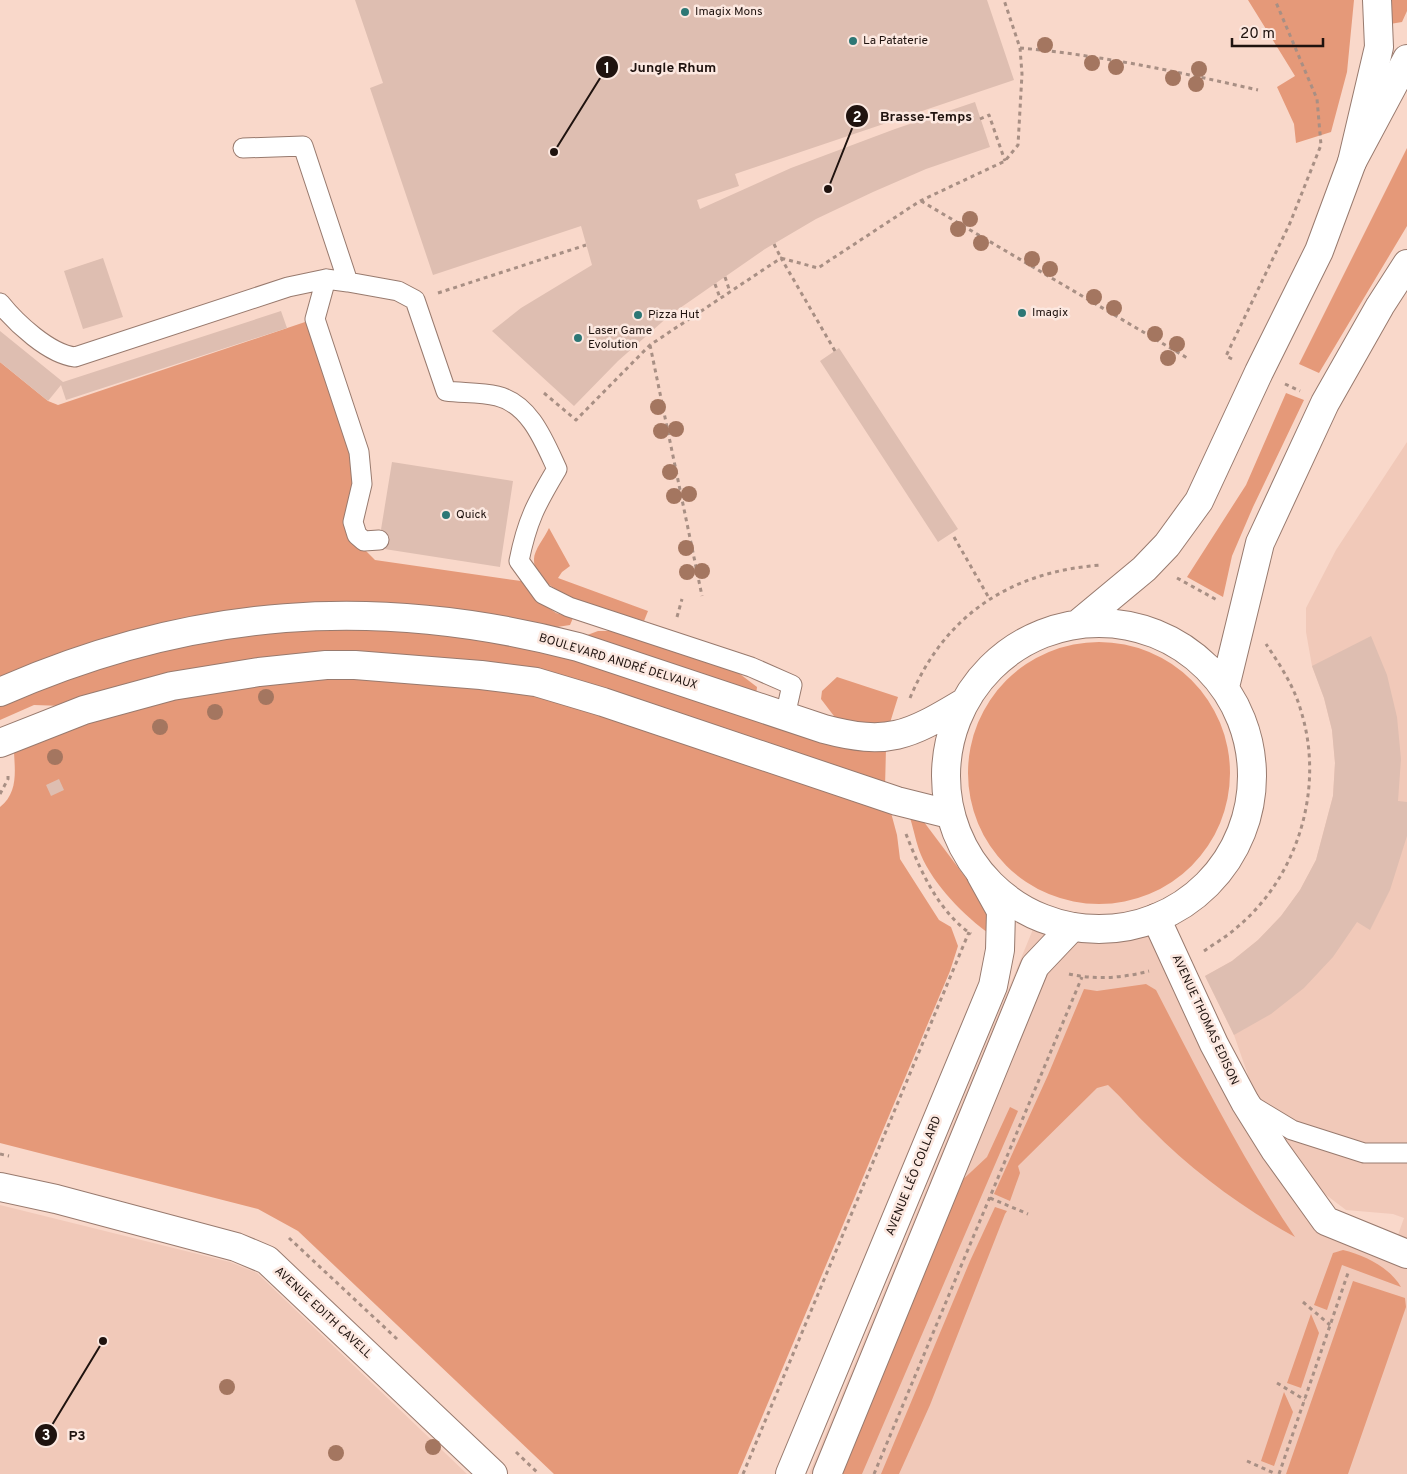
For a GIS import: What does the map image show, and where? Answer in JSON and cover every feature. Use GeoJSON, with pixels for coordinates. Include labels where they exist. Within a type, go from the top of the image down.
{"type":"FeatureCollection","features":[{"type":"Feature","properties":{"kind":"main road"},"geometry":{"type":"LineString","coordinates":[[1079,623],[1144,569],[1167,545],[1199,501],[1259,372],[1319,251],[1352,162],[1379,47],[1376,0]]}},
{"type":"Feature","properties":{"kind":"main road"},"geometry":{"type":"LineString","coordinates":[[1352,162],[1407,59]]}},
{"type":"Feature","properties":{"kind":"main road"},"geometry":{"type":"LineString","coordinates":[[1225,687],[1260,543],[1325,404],[1380,306],[1407,264]]}},
{"type":"Feature","properties":{"kind":"main road","name":"BOULEVARD ANDRÉ DELVAUX"},"geometry":{"type":"LineString","coordinates":[[0,692],[54,668],[140,641],[211,626],[283,617],[366,615],[465,623],[547,638],[853,737],[899,736],[923,727],[963,703]]}},
{"type":"Feature","properties":{"kind":"main road"},"geometry":{"type":"LineString","coordinates":[[1079,623],[1121,623],[1161,635],[1197,657],[1225,687],[1241,718],[1251,751],[1252,786],[1246,820],[1233,851],[1213,879],[1187,902],[1156,918],[1115,928],[1072,927],[1038,917],[1007,899],[981,875],[962,846],[949,814],[944,776],[949,739],[963,703],[984,673],[1011,649],[1044,632],[1079,623]]}},
{"type":"Feature","properties":{"kind":"main road"},"geometry":{"type":"LineString","coordinates":[[0,743],[84,710],[172,686],[259,672],[326,665],[355,665],[481,675],[536,682],[603,702],[897,802],[949,814]]}},
{"type":"Feature","properties":{"kind":"main road","name":"AVENUE LÉO COLLARD"},"geometry":{"type":"LineString","coordinates":[[790,1474],[993,986],[1000,950],[1001,911],[981,875]]}},
{"type":"Feature","properties":{"kind":"main road","name":"AVENUE THOMAS EDISON"},"geometry":{"type":"LineString","coordinates":[[1156,918],[1214,1044],[1245,1102],[1274,1150],[1326,1221],[1407,1254]]}},
{"type":"Feature","properties":{"kind":"main road"},"geometry":{"type":"LineString","coordinates":[[827,1474],[1035,966],[1072,927]]}},
{"type":"Feature","properties":{"kind":"main road","name":"AVENUE EDITH CAVELL"},"geometry":{"type":"LineString","coordinates":[[0,1187],[56,1199],[236,1247],[267,1260],[493,1474]]}},
{"type":"Feature","properties":{"kind":"lane"},"geometry":{"type":"LineString","coordinates":[[243,148],[303,146],[348,282]]}},
{"type":"Feature","properties":{"kind":"lane"},"geometry":{"type":"LineString","coordinates":[[326,279],[315,319],[359,452],[362,484],[352,522],[357,536],[364,541],[379,540]]}},
{"type":"Feature","properties":{"kind":"lane"},"geometry":{"type":"LineString","coordinates":[[0,303],[15,322],[64,356],[75,357],[288,287],[326,279],[398,291],[415,300],[446,391],[498,396],[521,408],[538,430],[557,469],[533,508],[524,534],[510,561],[543,594],[569,607],[751,666],[792,685],[784,716]]}},
{"type":"Feature","properties":{"kind":"lane"},"geometry":{"type":"LineString","coordinates":[[1245,1102],[1292,1130],[1364,1153],[1407,1153]]}},
{"type":"Feature","properties":{"kind":"path"},"geometry":{"type":"LineString","coordinates":[[540,391],[576,420],[650,345],[781,258],[818,268],[920,201],[1005,161],[1018,145],[1022,74],[1020,48],[1004,0]]}},
{"type":"Feature","properties":{"kind":"path"},"geometry":{"type":"LineString","coordinates":[[1020,48],[1067,52],[1145,65],[1258,90]]}},
{"type":"Feature","properties":{"kind":"path"},"geometry":{"type":"LineString","coordinates":[[980,119],[989,115],[1005,161]]}},
{"type":"Feature","properties":{"kind":"path"},"geometry":{"type":"LineString","coordinates":[[920,201],[1188,359]]}},
{"type":"Feature","properties":{"kind":"path"},"geometry":{"type":"LineString","coordinates":[[774,244],[835,351]]}},
{"type":"Feature","properties":{"kind":"path"},"geometry":{"type":"LineString","coordinates":[[441,302],[438,293],[586,245]]}},
{"type":"Feature","properties":{"kind":"path"},"geometry":{"type":"LineString","coordinates":[[725,277],[730,292]]}},
{"type":"Feature","properties":{"kind":"path"},"geometry":{"type":"LineString","coordinates":[[715,284],[720,298]]}},
{"type":"Feature","properties":{"kind":"path"},"geometry":{"type":"LineString","coordinates":[[650,345],[702,596]]}},
{"type":"Feature","properties":{"kind":"path"},"geometry":{"type":"LineString","coordinates":[[954,537],[988,598]]}},
{"type":"Feature","properties":{"kind":"path"},"geometry":{"type":"LineString","coordinates":[[899,736],[906,708],[915,685],[936,649],[957,624],[988,598],[1041,574],[1073,566],[1106,564],[1144,569],[1175,577],[1210,594],[1241,617],[1264,640],[1286,674],[1301,711],[1309,750],[1309,791],[1298,838],[1286,868],[1264,901],[1236,929],[1202,952],[1178,963],[1133,975],[1082,977],[1035,966]]}},
{"type":"Feature","properties":{"kind":"path"},"geometry":{"type":"LineString","coordinates":[[897,802],[915,858],[946,912],[969,932],[1000,950]]}},
{"type":"Feature","properties":{"kind":"path"},"geometry":{"type":"LineString","coordinates":[[743,1474],[969,932]]}},
{"type":"Feature","properties":{"kind":"path"},"geometry":{"type":"LineString","coordinates":[[874,1474],[1082,977]]}},
{"type":"Feature","properties":{"kind":"path"},"geometry":{"type":"LineString","coordinates":[[990,1198],[1028,1214]]}},
{"type":"Feature","properties":{"kind":"path"},"geometry":{"type":"LineString","coordinates":[[1247,1462],[1278,1474],[1348,1273]]}},
{"type":"Feature","properties":{"kind":"path"},"geometry":{"type":"LineString","coordinates":[[1303,1302],[1330,1325]]}},
{"type":"Feature","properties":{"kind":"path"},"geometry":{"type":"LineString","coordinates":[[1277,1383],[1304,1400]]}},
{"type":"Feature","properties":{"kind":"shaded area"},"geometry":{"type":"Polygon","coordinates":[[[1248,0],[1354,0],[1347,72],[1331,132],[1296,143],[1294,124],[1277,87],[1295,76],[1248,0]]]}},
{"type":"Feature","properties":{"kind":"shaded area"},"geometry":{"type":"Polygon","coordinates":[[[1389,0],[1407,0],[1407,11],[1402,22],[1390,24],[1389,0]]]}},
{"type":"Feature","properties":{"kind":"shaded area"},"geometry":{"type":"Polygon","coordinates":[[[1407,148],[1407,226],[1319,373],[1299,364],[1407,148]]]}},
{"type":"Feature","properties":{"kind":"shaded area"},"geometry":{"type":"Polygon","coordinates":[[[308,321],[356,462],[356,541],[375,560],[521,581],[540,602],[556,613],[573,618],[570,625],[544,629],[365,607],[0,682],[0,362],[48,401],[58,405],[308,321]]]}},
{"type":"Feature","properties":{"kind":"shaded area"},"geometry":{"type":"Polygon","coordinates":[[[1286,393],[1304,400],[1232,556],[1223,597],[1187,577],[1246,485],[1286,393]]]}},
{"type":"Feature","properties":{"kind":"shaded area"},"geometry":{"type":"Polygon","coordinates":[[[1407,442],[1407,1474],[809,1474],[1038,917],[1072,927],[1115,928],[1156,918],[1214,1044],[1245,1102],[1275,1150],[1326,1221],[1393,1249],[1404,1218],[1393,1214],[1346,1210],[1309,1182],[1256,1098],[1234,1035],[1205,976],[1232,961],[1258,940],[1281,916],[1300,890],[1316,860],[1333,796],[1335,763],[1332,730],[1324,698],[1312,666],[1306,632],[1306,608],[1336,550],[1407,442]]]}},
{"type":"Feature","properties":{"kind":"shaded area"},"geometry":{"type":"Polygon","coordinates":[[[549,528],[570,566],[558,578],[648,611],[644,621],[578,600],[547,583],[537,572],[534,555],[549,528]]]}},
{"type":"Feature","properties":{"kind":"shaded area"},"geometry":{"type":"Polygon","coordinates":[[[329,624],[517,640],[886,748],[885,788],[469,663],[63,706],[34,705],[0,720],[0,700],[142,650],[329,624]]]}},
{"type":"Feature","properties":{"kind":"shaded area"},"geometry":{"type":"Polygon","coordinates":[[[598,631],[616,631],[736,671],[757,687],[756,695],[582,637],[598,631]]]}},
{"type":"Feature","properties":{"kind":"shaded area"},"geometry":{"type":"Polygon","coordinates":[[[1099,642],[1125,645],[1149,652],[1172,664],[1192,680],[1208,700],[1220,723],[1227,747],[1230,773],[1227,799],[1220,823],[1208,846],[1192,866],[1172,882],[1149,894],[1125,901],[1099,904],[1073,901],[1049,894],[1026,882],[1006,866],[990,846],[978,823],[971,799],[968,773],[971,747],[978,723],[990,700],[1006,680],[1026,664],[1049,652],[1073,645],[1099,642]]]}},
{"type":"Feature","properties":{"kind":"shaded area"},"geometry":{"type":"Polygon","coordinates":[[[322,676],[535,690],[890,809],[897,835],[900,859],[939,920],[951,927],[958,946],[950,971],[738,1474],[554,1474],[298,1231],[258,1209],[0,1143],[0,807],[13,789],[15,774],[14,752],[89,721],[183,693],[322,676]]]}},
{"type":"Feature","properties":{"kind":"shaded area"},"geometry":{"type":"Polygon","coordinates":[[[837,677],[898,697],[889,726],[837,720],[821,699],[822,691],[837,677]]]}},
{"type":"Feature","properties":{"kind":"shaded area"},"geometry":{"type":"Polygon","coordinates":[[[910,818],[924,822],[969,882],[986,914],[990,934],[960,909],[933,877],[921,855],[910,818]]]}},
{"type":"Feature","properties":{"kind":"shaded area"},"geometry":{"type":"Polygon","coordinates":[[[1146,984],[1156,990],[1239,1146],[1295,1237],[1256,1214],[1201,1174],[1145,1124],[1108,1085],[1097,1088],[1018,1166],[1020,1173],[1010,1201],[994,1194],[1048,1075],[1084,989],[1097,991],[1146,984]]]}},
{"type":"Feature","properties":{"kind":"shaded area"},"geometry":{"type":"Polygon","coordinates":[[[1010,1107],[1018,1111],[862,1474],[835,1474],[957,1185],[987,1157],[1010,1107]]]}},
{"type":"Feature","properties":{"kind":"shaded area"},"geometry":{"type":"Polygon","coordinates":[[[0,1205],[230,1262],[257,1273],[467,1474],[0,1474],[0,1205]]]}},
{"type":"Feature","properties":{"kind":"shaded area"},"geometry":{"type":"Polygon","coordinates":[[[995,1207],[1007,1211],[930,1405],[899,1474],[881,1474],[970,1261],[995,1207]]]}},
{"type":"Feature","properties":{"kind":"shaded area"},"geometry":{"type":"Polygon","coordinates":[[[1343,1250],[1360,1255],[1384,1268],[1401,1287],[1342,1265],[1327,1310],[1314,1305],[1333,1253],[1343,1250]]]}},
{"type":"Feature","properties":{"kind":"shaded area"},"geometry":{"type":"Polygon","coordinates":[[[1353,1281],[1405,1298],[1406,1307],[1348,1474],[1286,1474],[1353,1281]]]}},
{"type":"Feature","properties":{"kind":"shaded area"},"geometry":{"type":"Polygon","coordinates":[[[1311,1314],[1319,1333],[1301,1388],[1287,1383],[1311,1314]]]}},
{"type":"Feature","properties":{"kind":"shaded area"},"geometry":{"type":"Polygon","coordinates":[[[1284,1392],[1293,1412],[1274,1466],[1261,1461],[1284,1392]]]}},
{"type":"Feature","properties":{"kind":"building"},"geometry":{"type":"Polygon","coordinates":[[[355,0],[987,0],[1014,80],[735,174],[739,186],[697,200],[700,209],[791,168],[895,129],[975,102],[990,147],[926,169],[873,192],[816,219],[765,249],[670,315],[618,361],[574,406],[492,331],[521,308],[592,265],[581,226],[433,275],[370,88],[383,83],[355,0]]]}},
{"type":"Feature","properties":{"kind":"building"},"geometry":{"type":"Polygon","coordinates":[[[103,258],[123,317],[83,329],[64,271],[103,258]]]}},
{"type":"Feature","properties":{"kind":"building"},"geometry":{"type":"Polygon","coordinates":[[[281,311],[287,328],[66,400],[61,385],[48,401],[0,362],[0,331],[63,382],[281,311]]]}},
{"type":"Feature","properties":{"kind":"building"},"geometry":{"type":"Polygon","coordinates":[[[839,348],[958,529],[938,542],[820,361],[839,348]]]}},
{"type":"Feature","properties":{"kind":"building","name":"Quick"},"geometry":{"type":"Polygon","coordinates":[[[392,462],[513,481],[500,567],[378,548],[392,462]]]}},
{"type":"Feature","properties":{"kind":"building"},"geometry":{"type":"Polygon","coordinates":[[[1371,636],[1387,675],[1397,717],[1401,759],[1398,801],[1407,802],[1407,836],[1390,890],[1370,930],[1357,922],[1333,957],[1304,988],[1271,1014],[1234,1035],[1205,976],[1232,961],[1258,940],[1281,916],[1300,890],[1316,860],[1333,796],[1335,763],[1332,730],[1324,698],[1312,666],[1371,636]]]}},
{"type":"Feature","properties":{"kind":"building"},"geometry":{"type":"Polygon","coordinates":[[[59,779],[64,790],[51,796],[46,785],[59,779]]]}},
{"type":"Feature","properties":{"kind":"place","name":"Imagix Mons"},"geometry":{"type":"Point","coordinates":[685,12]}},
{"type":"Feature","properties":{"kind":"place","name":"La Pataterie"},"geometry":{"type":"Point","coordinates":[853,41]}},
{"type":"Feature","properties":{"kind":"place","name":"Jungle Rhum"},"geometry":{"type":"Point","coordinates":[554,152]}},
{"type":"Feature","properties":{"kind":"place","name":"Brasse-Temps"},"geometry":{"type":"Point","coordinates":[828,189]}},
{"type":"Feature","properties":{"kind":"place","name":"Imagix"},"geometry":{"type":"Point","coordinates":[1022,313]}},
{"type":"Feature","properties":{"kind":"place","name":"Pizza Hut"},"geometry":{"type":"Point","coordinates":[638,315]}},
{"type":"Feature","properties":{"kind":"place","name":"Laser Game Evolution"},"geometry":{"type":"Point","coordinates":[578,338]}},
{"type":"Feature","properties":{"kind":"place","name":"Quick"},"geometry":{"type":"Point","coordinates":[446,515]}},
{"type":"Feature","properties":{"kind":"place","name":"P3"},"geometry":{"type":"Point","coordinates":[103,1341]}}]}
